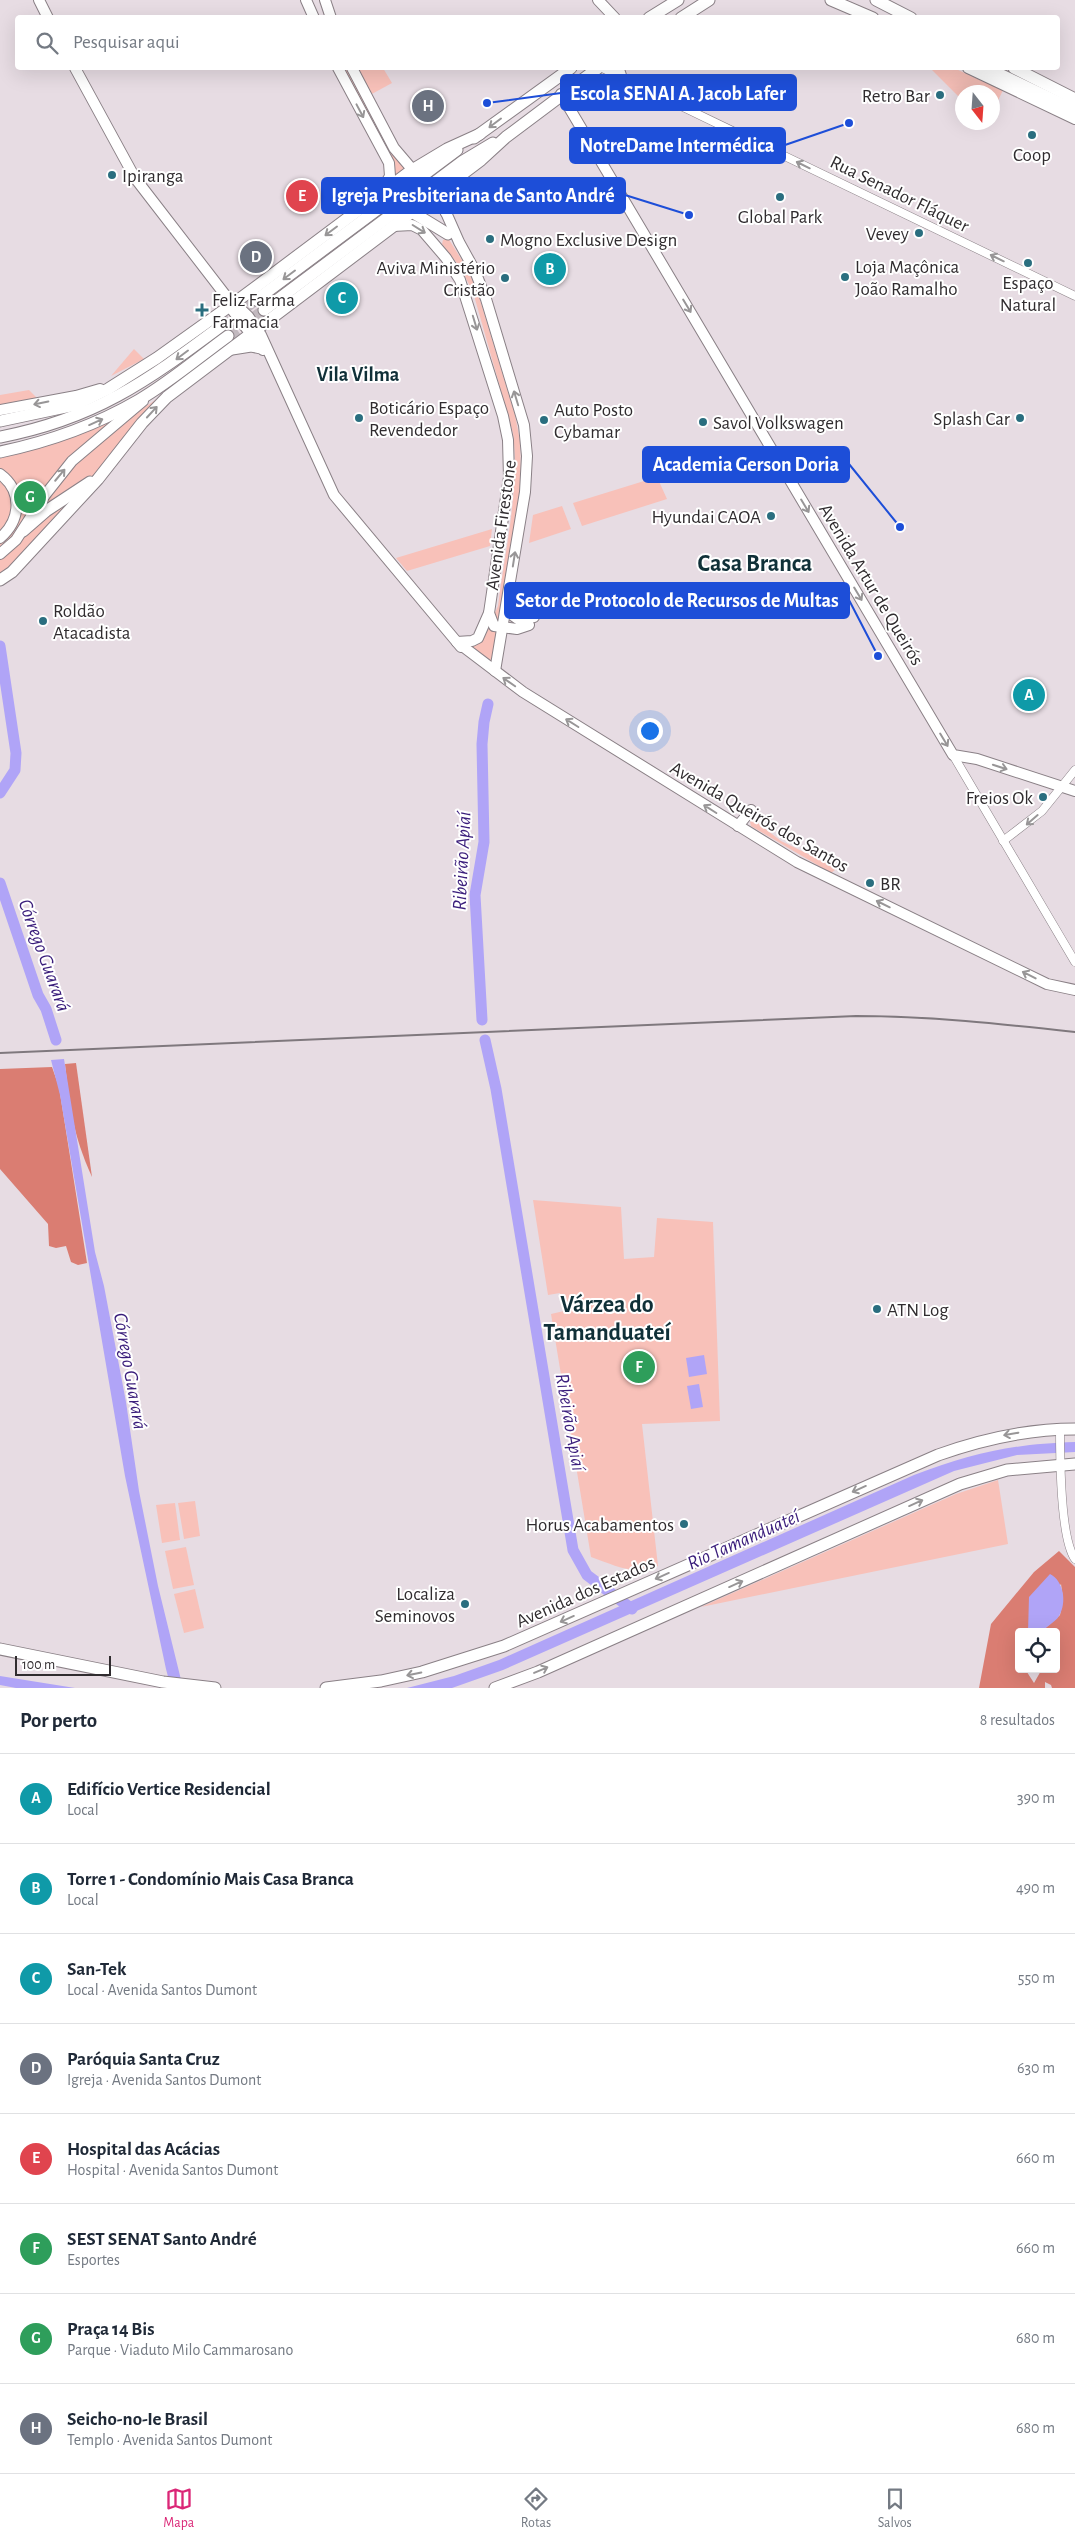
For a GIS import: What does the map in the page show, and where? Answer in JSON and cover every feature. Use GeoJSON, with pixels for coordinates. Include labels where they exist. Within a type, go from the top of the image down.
{"type":"FeatureCollection","features":[{"type":"Feature","properties":{"kind":"highway"},"geometry":{"type":"LineString","coordinates":[[654,15],[678,0]]}},
{"type":"Feature","properties":{"kind":"highway"},"geometry":{"type":"LineString","coordinates":[[685,15],[709,0]]}},
{"type":"Feature","properties":{"kind":"highway"},"geometry":{"type":"LineString","coordinates":[[832,0],[866,15]]}},
{"type":"Feature","properties":{"kind":"highway"},"geometry":{"type":"LineString","coordinates":[[876,0],[906,15]]}},
{"type":"Feature","properties":{"kind":"highway"},"geometry":{"type":"LineString","coordinates":[[256,300],[415,174],[480,134],[568,70]]}},
{"type":"Feature","properties":{"kind":"highway"},"geometry":{"type":"LineString","coordinates":[[431,191],[456,179],[481,160],[506,136],[595,70]]}},
{"type":"Feature","properties":{"kind":"highway"},"geometry":{"type":"LineString","coordinates":[[991,70],[1075,110]]}},
{"type":"Feature","properties":{"kind":"highway"},"geometry":{"type":"LineString","coordinates":[[1018,70],[1075,98]]}},
{"type":"Feature","properties":{"kind":"highway"},"geometry":{"type":"LineString","coordinates":[[558,77],[557,83],[561,94]]}},
{"type":"Feature","properties":{"kind":"highway"},"geometry":{"type":"LineString","coordinates":[[0,580],[25,558],[110,464],[154,410],[253,330],[269,312],[431,191],[477,152],[506,136]]}},
{"type":"Feature","properties":{"kind":"highway"},"geometry":{"type":"LineString","coordinates":[[446,212],[448,195],[456,179]]}},
{"type":"Feature","properties":{"kind":"highway"},"geometry":{"type":"LineString","coordinates":[[0,422],[75,405],[99,394],[157,358],[207,323],[231,302],[256,287],[379,202],[407,209],[448,234]]}},
{"type":"Feature","properties":{"kind":"highway"},"geometry":{"type":"LineString","coordinates":[[256,287],[253,297],[254,307],[265,314],[394,226],[407,209]]}},
{"type":"Feature","properties":{"kind":"highway"},"geometry":{"type":"LineString","coordinates":[[207,323],[216,322],[227,328],[231,336],[228,350]]}},
{"type":"Feature","properties":{"kind":"highway"},"geometry":{"type":"LineString","coordinates":[[0,437],[88,412],[136,386],[221,326]]}},
{"type":"Feature","properties":{"kind":"highway"},"geometry":{"type":"LineString","coordinates":[[0,452],[93,424],[126,408],[156,389],[228,336]]}},
{"type":"Feature","properties":{"kind":"highway"},"geometry":{"type":"LineString","coordinates":[[228,350],[250,346],[261,348]]}},
{"type":"Feature","properties":{"kind":"highway"},"geometry":{"type":"LineString","coordinates":[[0,422],[54,423]]}},
{"type":"Feature","properties":{"kind":"highway"},"geometry":{"type":"LineString","coordinates":[[20,535],[46,511],[89,483],[110,464]]}},
{"type":"Feature","properties":{"kind":"highway","name":"Avenida dos Estados"},"geometry":{"type":"LineString","coordinates":[[326,1688],[381,1681],[464,1660],[504,1646],[938,1454],[1003,1435],[1060,1434],[1075,1429]]}},
{"type":"Feature","properties":{"kind":"highway"},"geometry":{"type":"LineString","coordinates":[[495,1688],[538,1672],[960,1484],[1007,1470],[1061,1460],[1075,1464]]}},
{"type":"Feature","properties":{"kind":"highway"},"geometry":{"type":"LineString","coordinates":[[0,1649],[163,1682],[216,1688]]}},
{"type":"Feature","properties":{"kind":"main road"},"geometry":{"type":"LineString","coordinates":[[39,0],[46,15]]}},
{"type":"Feature","properties":{"kind":"main road"},"geometry":{"type":"LineString","coordinates":[[306,0],[313,15]]}},
{"type":"Feature","properties":{"kind":"main road"},"geometry":{"type":"LineString","coordinates":[[325,0],[330,15]]}},
{"type":"Feature","properties":{"kind":"main road"},"geometry":{"type":"LineString","coordinates":[[598,0],[612,15]]}},
{"type":"Feature","properties":{"kind":"main road","name":"Avenida Queirós dos Santos"},"geometry":{"type":"LineString","coordinates":[[76,70],[135,178],[253,330],[272,360],[334,495],[457,642],[545,706],[797,862],[1047,984],[1075,990]]}},
{"type":"Feature","properties":{"kind":"main road"},"geometry":{"type":"LineString","coordinates":[[339,70],[390,167],[388,181],[379,202]]}},
{"type":"Feature","properties":{"kind":"main road","name":"Avenida Firestone"},"geometry":{"type":"LineString","coordinates":[[353,70],[390,141],[446,212],[459,242],[475,270],[485,294],[526,435],[527,482],[504,627],[495,671]]}},
{"type":"Feature","properties":{"kind":"main road"},"geometry":{"type":"LineString","coordinates":[[972,70],[1075,120]]}},
{"type":"Feature","properties":{"kind":"main road","name":"Avenida Artur de Queirós"},"geometry":{"type":"LineString","coordinates":[[561,94],[953,755]]}},
{"type":"Feature","properties":{"kind":"main road","name":"Avenida Firestone"},"geometry":{"type":"LineString","coordinates":[[394,226],[412,225],[419,227],[439,248],[457,275],[466,296],[503,416],[508,440],[509,477],[489,614],[478,638],[472,641],[457,642]]}},
{"type":"Feature","properties":{"kind":"main road"},"geometry":{"type":"LineString","coordinates":[[439,248],[439,240],[448,234],[459,242]]}},
{"type":"Feature","properties":{"kind":"main road","name":"Avenida Queirós dos Santos"},"geometry":{"type":"LineString","coordinates":[[253,330],[261,348],[272,360]]}},
{"type":"Feature","properties":{"kind":"main road"},"geometry":{"type":"LineString","coordinates":[[0,410],[76,396],[122,380]]}},
{"type":"Feature","properties":{"kind":"main road"},"geometry":{"type":"LineString","coordinates":[[0,554],[20,535],[44,495],[72,461],[156,389]]}},
{"type":"Feature","properties":{"kind":"main road"},"geometry":{"type":"LineString","coordinates":[[0,474],[11,485],[16,498],[16,513],[3,535]]}},
{"type":"Feature","properties":{"kind":"main road"},"geometry":{"type":"LineString","coordinates":[[489,614],[493,625],[504,627],[517,629],[531,621],[519,620],[512,615],[507,607]]}},
{"type":"Feature","properties":{"kind":"main road"},"geometry":{"type":"LineString","coordinates":[[953,755],[977,759],[1075,791]]}},
{"type":"Feature","properties":{"kind":"main road"},"geometry":{"type":"LineString","coordinates":[[738,826],[751,810]]}},
{"type":"Feature","properties":{"kind":"street","name":"Rua Senador Fláquer"},"geometry":{"type":"LineString","coordinates":[[620,72],[1075,296]]}},
{"type":"Feature","properties":{"kind":"street","name":"Avenida Artur de Queirós"},"geometry":{"type":"LineString","coordinates":[[953,755],[1075,962]]}},
{"type":"Feature","properties":{"kind":"street"},"geometry":{"type":"LineString","coordinates":[[1004,841],[1034,819],[1064,787],[1075,770]]}},
{"type":"Feature","properties":{"kind":"street"},"geometry":{"type":"LineString","coordinates":[[1060,1434],[1067,1532],[1075,1559]]}},
{"type":"Feature","properties":{"kind":"shaded area"},"geometry":{"type":"Polygon","coordinates":[[[345,70],[348,70],[362,98],[406,170],[393,180],[345,70]]]}},
{"type":"Feature","properties":{"kind":"shaded area"},"geometry":{"type":"Polygon","coordinates":[[[358,70],[384,70],[392,83],[370,95],[358,70]]]}},
{"type":"Feature","properties":{"kind":"shaded area"},"geometry":{"type":"Polygon","coordinates":[[[932,70],[958,70],[994,85],[955,85],[955,93],[932,70]]]}},
{"type":"Feature","properties":{"kind":"shaded area"},"geometry":{"type":"Polygon","coordinates":[[[1000,87],[1004,88],[1000,96],[1000,87]]]}},
{"type":"Feature","properties":{"kind":"shaded area"},"geometry":{"type":"Polygon","coordinates":[[[448,238],[465,265],[477,290],[515,415],[520,441],[521,483],[501,621],[499,624],[493,617],[498,606],[511,520],[515,476],[513,433],[473,292],[460,267],[442,244],[443,240],[448,238]]]}},
{"type":"Feature","properties":{"kind":"shaded area"},"geometry":{"type":"Polygon","coordinates":[[[134,349],[144,359],[111,376],[134,349]]]}},
{"type":"Feature","properties":{"kind":"shaded area"},"geometry":{"type":"Polygon","coordinates":[[[29,390],[39,400],[0,407],[0,395],[29,390]]]}},
{"type":"Feature","properties":{"kind":"shaded area"},"geometry":{"type":"Polygon","coordinates":[[[170,390],[95,474],[80,486],[46,503],[53,488],[65,472],[81,456],[119,425],[170,390]]]}},
{"type":"Feature","properties":{"kind":"shaded area"},"geometry":{"type":"Polygon","coordinates":[[[116,420],[80,450],[27,531],[76,495],[11,567],[0,574],[0,479],[9,490],[19,518],[20,503],[14,485],[0,469],[0,457],[54,443],[116,420]]]}},
{"type":"Feature","properties":{"kind":"shaded area"},"geometry":{"type":"Polygon","coordinates":[[[657,477],[667,499],[582,526],[573,503],[657,477]]]}},
{"type":"Feature","properties":{"kind":"shaded area"},"geometry":{"type":"Polygon","coordinates":[[[562,506],[571,529],[529,543],[533,515],[562,506]]]}},
{"type":"Feature","properties":{"kind":"shaded area"},"geometry":{"type":"Polygon","coordinates":[[[492,529],[490,546],[407,571],[396,558],[492,529]]]}},
{"type":"Feature","properties":{"kind":"shaded area"},"geometry":{"type":"Polygon","coordinates":[[[489,628],[498,632],[493,659],[490,660],[469,645],[483,639],[489,628]]]}},
{"type":"Feature","properties":{"kind":"shaded area"},"geometry":{"type":"Polygon","coordinates":[[[754,820],[781,841],[835,867],[835,870],[831,873],[751,826],[750,822],[754,820]]]}},
{"type":"Feature","properties":{"kind":"shaded area"},"geometry":{"type":"Polygon","coordinates":[[[64,1059],[95,1252],[104,1286],[126,1402],[139,1491],[158,1586],[183,1688],[171,1688],[125,1476],[60,1095],[51,1060],[64,1059]]]}},
{"type":"Feature","properties":{"kind":"shaded area"},"geometry":{"type":"Polygon","coordinates":[[[76,1063],[92,1177],[76,1135],[69,1095],[65,1064],[76,1063]]]}},
{"type":"Feature","properties":{"kind":"shaded area"},"geometry":{"type":"Polygon","coordinates":[[[52,1067],[59,1087],[87,1263],[78,1265],[71,1262],[66,1246],[56,1248],[49,1246],[48,1224],[0,1169],[0,1069],[52,1067]]]}},
{"type":"Feature","properties":{"kind":"shaded area"},"geometry":{"type":"Polygon","coordinates":[[[533,1200],[621,1207],[624,1259],[654,1257],[657,1218],[713,1222],[720,1421],[642,1424],[658,1566],[649,1569],[632,1570],[591,1557],[551,1314],[564,1311],[560,1293],[548,1295],[533,1200]]]}},
{"type":"Feature","properties":{"kind":"shaded area"},"geometry":{"type":"Polygon","coordinates":[[[704,1355],[707,1374],[689,1377],[686,1358],[704,1355]]]}},
{"type":"Feature","properties":{"kind":"shaded area"},"geometry":{"type":"Polygon","coordinates":[[[699,1384],[703,1407],[691,1409],[687,1386],[699,1384]]]}},
{"type":"Feature","properties":{"kind":"shaded area"},"geometry":{"type":"Polygon","coordinates":[[[1075,1442],[1075,1452],[1017,1455],[954,1471],[503,1670],[452,1688],[407,1688],[454,1676],[499,1660],[914,1475],[974,1455],[993,1451],[1032,1445],[1075,1442]]]}},
{"type":"Feature","properties":{"kind":"shaded area"},"geometry":{"type":"Polygon","coordinates":[[[998,1480],[1008,1544],[701,1607],[956,1494],[998,1480]]]}},
{"type":"Feature","properties":{"kind":"shaded area"},"geometry":{"type":"Polygon","coordinates":[[[195,1501],[200,1536],[184,1539],[178,1503],[195,1501]]]}},
{"type":"Feature","properties":{"kind":"shaded area"},"geometry":{"type":"Polygon","coordinates":[[[175,1503],[180,1540],[162,1543],[156,1505],[175,1503]]]}},
{"type":"Feature","properties":{"kind":"shaded area"},"geometry":{"type":"Polygon","coordinates":[[[186,1547],[194,1585],[173,1589],[165,1551],[186,1547]]]}},
{"type":"Feature","properties":{"kind":"shaded area"},"geometry":{"type":"Polygon","coordinates":[[[1059,1551],[1075,1567],[1075,1688],[1052,1688],[1051,1685],[1045,1682],[1045,1688],[979,1688],[991,1624],[1034,1572],[1059,1551]]]}},
{"type":"Feature","properties":{"kind":"shaded area"},"geometry":{"type":"Polygon","coordinates":[[[1050,1574],[1055,1577],[1061,1587],[1063,1605],[1061,1611],[1057,1618],[1046,1628],[1028,1628],[1029,1597],[1050,1574]]]}},
{"type":"Feature","properties":{"kind":"shaded area"},"geometry":{"type":"Polygon","coordinates":[[[195,1589],[204,1628],[184,1633],[174,1594],[195,1589]]]}},
{"type":"Feature","properties":{"kind":"shaded area"},"geometry":{"type":"Polygon","coordinates":[[[0,1676],[75,1688],[16,1688],[0,1685],[0,1676]]]}},
{"type":"Feature","properties":{"kind":"waterway","name":"Córrego Guarará"},"geometry":{"type":"LineString","coordinates":[[0,646],[16,753],[15,770],[0,793]]}},
{"type":"Feature","properties":{"kind":"waterway","name":"Ribeirão Apiaí"},"geometry":{"type":"LineString","coordinates":[[482,1020],[475,895],[484,842],[482,744],[488,704]]}},
{"type":"Feature","properties":{"kind":"waterway","name":"Córrego Guarará"},"geometry":{"type":"LineString","coordinates":[[0,883],[38,995],[46,1009],[56,1040]]}},
{"type":"Feature","properties":{"kind":"waterway","name":"Ribeirão Apiaí"},"geometry":{"type":"LineString","coordinates":[[485,1040],[496,1089],[573,1550],[587,1575],[632,1609]]}},
{"type":"Feature","properties":{"kind":"tunnel"},"geometry":{"type":"LineString","coordinates":[[221,326],[256,300]]}},
{"type":"Feature","properties":{"kind":"tunnel"},"geometry":{"type":"LineString","coordinates":[[228,336],[264,310]]}},
{"type":"Feature","properties":{"kind":"railway"},"geometry":{"type":"LineString","coordinates":[[0,1053],[856,1016],[993,1023],[1075,1032]]}},
{"type":"Feature","properties":{"kind":"place","name":"Retro Bar"},"geometry":{"type":"Point","coordinates":[940,95]}},
{"type":"Feature","properties":{"kind":"place","name":"Escola SENAI A. Jacob Lafer"},"geometry":{"type":"Point","coordinates":[487,103]}},
{"type":"Feature","properties":{"kind":"place","name":"Seicho-no-Ie Brasil"},"geometry":{"type":"Point","coordinates":[428,106]}},
{"type":"Feature","properties":{"kind":"place","name":"NotreDame Intermédica"},"geometry":{"type":"Point","coordinates":[849,123]}},
{"type":"Feature","properties":{"kind":"place","name":"Coop"},"geometry":{"type":"Point","coordinates":[1032,135]}},
{"type":"Feature","properties":{"kind":"place","name":"Ipiranga"},"geometry":{"type":"Point","coordinates":[112,175]}},
{"type":"Feature","properties":{"kind":"place","name":"Hospital das Acácias"},"geometry":{"type":"Point","coordinates":[302,196]}},
{"type":"Feature","properties":{"kind":"place","name":"Global Park"},"geometry":{"type":"Point","coordinates":[780,197]}},
{"type":"Feature","properties":{"kind":"place","name":"Igreja Presbiteriana de Santo André"},"geometry":{"type":"Point","coordinates":[689,215]}},
{"type":"Feature","properties":{"kind":"place","name":"Vevey"},"geometry":{"type":"Point","coordinates":[919,233]}},
{"type":"Feature","properties":{"kind":"place","name":"Mogno Exclusive Design"},"geometry":{"type":"Point","coordinates":[490,239]}},
{"type":"Feature","properties":{"kind":"place","name":"Paróquia Santa Cruz"},"geometry":{"type":"Point","coordinates":[256,257]}},
{"type":"Feature","properties":{"kind":"place","name":"Espaço Natural"},"geometry":{"type":"Point","coordinates":[1028,263]}},
{"type":"Feature","properties":{"kind":"place","name":"Torre 1 - Condomínio Mais Casa Branca"},"geometry":{"type":"Point","coordinates":[550,269]}},
{"type":"Feature","properties":{"kind":"place","name":"Loja Maçônica João Ramalho"},"geometry":{"type":"Point","coordinates":[845,277]}},
{"type":"Feature","properties":{"kind":"place","name":"Aviva Ministério Cristão"},"geometry":{"type":"Point","coordinates":[505,278]}},
{"type":"Feature","properties":{"kind":"place","name":"San-Tek"},"geometry":{"type":"Point","coordinates":[342,298]}},
{"type":"Feature","properties":{"kind":"place","name":"Feliz Farma Farmacia"},"geometry":{"type":"Point","coordinates":[202,310]}},
{"type":"Feature","properties":{"kind":"place","name":"Boticário Espaço Revendedor"},"geometry":{"type":"Point","coordinates":[359,418]}},
{"type":"Feature","properties":{"kind":"place","name":"Splash Car"},"geometry":{"type":"Point","coordinates":[1020,418]}},
{"type":"Feature","properties":{"kind":"place","name":"Auto Posto Cybamar"},"geometry":{"type":"Point","coordinates":[544,420]}},
{"type":"Feature","properties":{"kind":"place","name":"Savol Volkswagen"},"geometry":{"type":"Point","coordinates":[703,422]}},
{"type":"Feature","properties":{"kind":"place","name":"Praça 14 Bis"},"geometry":{"type":"Point","coordinates":[30,497]}},
{"type":"Feature","properties":{"kind":"place","name":"Hyundai CAOA"},"geometry":{"type":"Point","coordinates":[771,516]}},
{"type":"Feature","properties":{"kind":"place","name":"Academia Gerson Doria"},"geometry":{"type":"Point","coordinates":[900,527]}},
{"type":"Feature","properties":{"kind":"place","name":"Roldão Atacadista"},"geometry":{"type":"Point","coordinates":[43,621]}},
{"type":"Feature","properties":{"kind":"place","name":"Setor de Protocolo de Recursos de Multas"},"geometry":{"type":"Point","coordinates":[878,656]}},
{"type":"Feature","properties":{"kind":"place","name":"Edifício Vertice Residencial"},"geometry":{"type":"Point","coordinates":[1029,695]}},
{"type":"Feature","properties":{"kind":"place","name":"Freios Ok"},"geometry":{"type":"Point","coordinates":[1043,797]}},
{"type":"Feature","properties":{"kind":"place","name":"BR"},"geometry":{"type":"Point","coordinates":[870,883]}},
{"type":"Feature","properties":{"kind":"place","name":"ATN Log"},"geometry":{"type":"Point","coordinates":[877,1309]}},
{"type":"Feature","properties":{"kind":"place","name":"SEST SENAT Santo André"},"geometry":{"type":"Point","coordinates":[639,1367]}},
{"type":"Feature","properties":{"kind":"place","name":"Horus Acabamentos"},"geometry":{"type":"Point","coordinates":[684,1524]}},
{"type":"Feature","properties":{"kind":"place","name":"Localiza Seminovos"},"geometry":{"type":"Point","coordinates":[465,1604]}},
{"type":"Feature","properties":{"kind":"district","name":"Vila Vilma"},"geometry":{"type":"Point","coordinates":[358,374]}},
{"type":"Feature","properties":{"kind":"district","name":"Casa Branca"},"geometry":{"type":"Point","coordinates":[755,563]}},
{"type":"Feature","properties":{"kind":"district","name":"Várzea do Tamanduateí"},"geometry":{"type":"Point","coordinates":[607,1318]}},
{"type":"Feature","properties":{"kind":"water label","name":"Rio Tamanduateí"},"geometry":{"type":"Point","coordinates":[743,1539]}}]}
